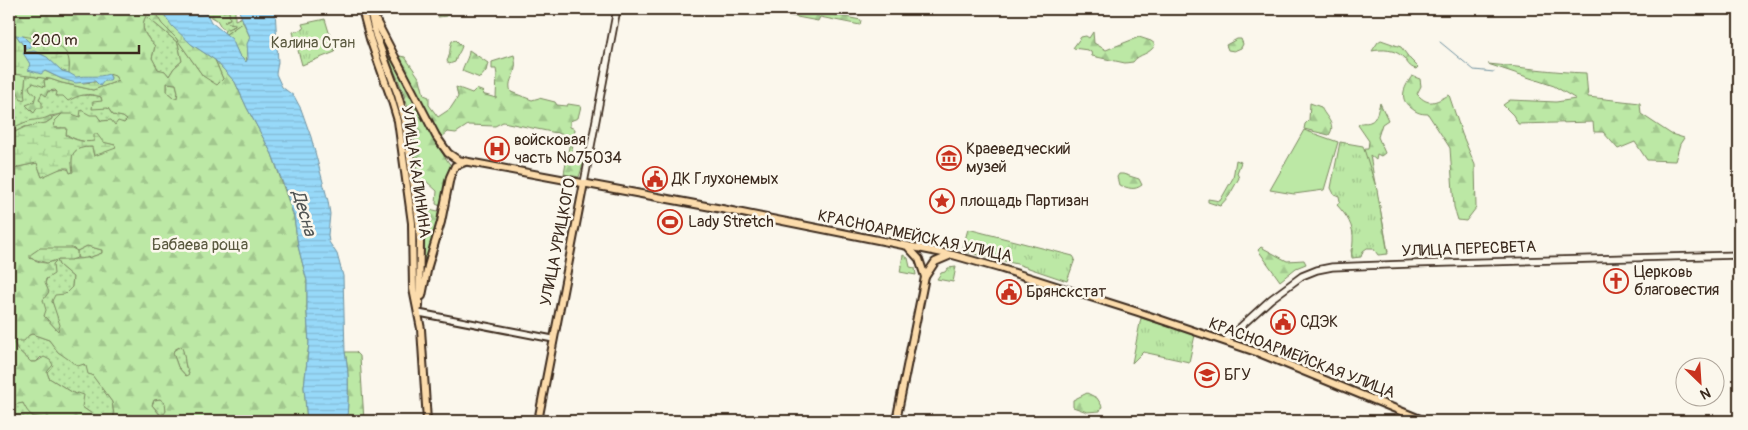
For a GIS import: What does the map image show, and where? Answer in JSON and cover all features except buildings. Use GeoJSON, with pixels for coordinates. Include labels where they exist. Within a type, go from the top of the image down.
{"type":"FeatureCollection","features":[{"type":"Feature","properties":{"kind":"main road","name":"УЛИЦА КАЛИНИНА"},"geometry":{"type":"LineString","coordinates":[[362,9],[397,115],[412,224],[413,291],[419,313]]}},
{"type":"Feature","properties":{"kind":"main road","name":"УЛИЦА КАЛИНИНА"},"geometry":{"type":"LineString","coordinates":[[370,9],[376,36],[398,95],[405,120],[419,223],[419,313],[427,421]]}},
{"type":"Feature","properties":{"kind":"main road","name":"КРАСНОАРМЕЙСКАЯ УЛИЦА"},"geometry":{"type":"LineString","coordinates":[[370,9],[441,144],[455,159],[584,182],[953,255],[1022,274],[1226,341],[1290,365],[1425,421]]}},
{"type":"Feature","properties":{"kind":"main road","name":"УЛИЦА УРИЦКОГО"},"geometry":{"type":"LineString","coordinates":[[538,421],[617,9]]}},
{"type":"Feature","properties":{"kind":"main road"},"geometry":{"type":"LineString","coordinates":[[419,313],[428,266],[441,222],[450,177],[455,166],[468,162]]}},
{"type":"Feature","properties":{"kind":"main road"},"geometry":{"type":"LineString","coordinates":[[907,246],[919,259],[925,277]]}},
{"type":"Feature","properties":{"kind":"main road"},"geometry":{"type":"LineString","coordinates":[[896,421],[925,277],[930,267],[937,260],[944,256],[953,255]]}},
{"type":"Feature","properties":{"kind":"main road","name":"УЛИЦА ПЕРЕСВЕТА"},"geometry":{"type":"LineString","coordinates":[[1226,341],[1284,288],[1302,276],[1324,269],[1344,266],[1739,255]]}},
{"type":"Feature","properties":{"kind":"street"},"geometry":{"type":"LineString","coordinates":[[419,313],[553,339]]}},
{"type":"Feature","properties":{"kind":"green space","name":"Бабаева роща"},"geometry":{"type":"Polygon","coordinates":[[[9,9],[153,9],[162,24],[176,38],[203,76],[223,79],[215,60],[235,82],[272,154],[294,217],[298,246],[307,281],[309,343],[304,387],[307,421],[115,421],[112,402],[92,375],[88,374],[86,366],[84,364],[78,366],[58,352],[49,340],[32,334],[24,341],[15,341],[17,349],[31,362],[36,362],[44,357],[50,360],[53,365],[47,372],[49,378],[75,394],[84,395],[82,407],[102,421],[52,421],[32,415],[23,403],[9,406],[9,175],[18,167],[37,163],[42,177],[61,169],[72,172],[72,156],[76,150],[92,147],[94,156],[115,145],[77,140],[66,134],[66,128],[54,128],[55,121],[62,114],[72,114],[80,117],[81,110],[90,115],[97,115],[101,121],[111,120],[115,125],[118,121],[124,123],[127,120],[113,115],[108,108],[92,109],[93,102],[102,101],[101,97],[84,95],[68,101],[63,96],[56,96],[57,92],[55,90],[48,91],[46,96],[42,93],[39,99],[42,103],[42,108],[37,108],[34,113],[26,105],[34,102],[36,95],[30,90],[29,86],[33,83],[45,87],[44,80],[50,79],[93,90],[118,81],[111,78],[62,79],[45,71],[16,35],[9,35],[9,9]],[[146,16],[143,24],[144,32],[155,46],[152,58],[158,69],[165,71],[169,76],[182,61],[178,43],[146,16]],[[167,83],[167,92],[174,98],[177,98],[176,84],[167,83]],[[87,246],[77,251],[72,248],[30,258],[48,263],[57,260],[86,258],[102,253],[102,250],[87,246]],[[57,260],[53,264],[54,274],[46,279],[45,283],[49,292],[43,300],[46,310],[44,316],[58,331],[60,325],[52,301],[55,295],[65,294],[72,287],[73,277],[59,265],[57,260]],[[181,346],[174,350],[173,353],[178,367],[186,376],[189,373],[181,346]],[[160,399],[154,400],[152,405],[160,415],[164,414],[166,411],[165,403],[160,399]]]}},
{"type":"Feature","properties":{"kind":"green space"},"geometry":{"type":"Polygon","coordinates":[[[153,9],[163,9],[165,16],[191,44],[215,60],[223,79],[217,85],[203,76],[176,38],[162,24],[153,9]]]}},
{"type":"Feature","properties":{"kind":"green space"},"geometry":{"type":"Polygon","coordinates":[[[198,9],[229,11],[230,19],[226,20],[235,26],[225,30],[217,20],[198,9]]]}},
{"type":"Feature","properties":{"kind":"green space"},"geometry":{"type":"Polygon","coordinates":[[[221,9],[235,9],[235,20],[242,17],[243,22],[226,34],[224,33],[225,30],[235,26],[235,24],[224,22],[230,19],[229,11],[223,12],[221,9]]]}},
{"type":"Feature","properties":{"kind":"green space"},"geometry":{"type":"Polygon","coordinates":[[[442,9],[469,9],[466,11],[450,11],[447,16],[438,17],[442,9]]]}},
{"type":"Feature","properties":{"kind":"green space"},"geometry":{"type":"Polygon","coordinates":[[[782,9],[803,9],[861,20],[860,25],[820,17],[818,21],[781,14],[782,9]]]}},
{"type":"Feature","properties":{"kind":"green space"},"geometry":{"type":"Polygon","coordinates":[[[146,16],[178,43],[182,61],[169,76],[165,71],[158,70],[152,58],[155,46],[143,28],[146,16]]]}},
{"type":"Feature","properties":{"kind":"green space","name":"Калина Стан"},"geometry":{"type":"Polygon","coordinates":[[[325,19],[335,52],[302,65],[293,32],[304,29],[302,24],[325,19]]]}},
{"type":"Feature","properties":{"kind":"green space"},"geometry":{"type":"Polygon","coordinates":[[[243,22],[250,37],[246,62],[239,55],[233,42],[226,34],[243,22]]]}},
{"type":"Feature","properties":{"kind":"green space"},"geometry":{"type":"Polygon","coordinates":[[[1093,32],[1094,43],[1106,50],[1139,37],[1155,44],[1151,50],[1133,62],[1125,63],[1092,56],[1088,50],[1073,48],[1081,37],[1086,36],[1089,38],[1093,32]]]}},
{"type":"Feature","properties":{"kind":"green space"},"geometry":{"type":"Polygon","coordinates":[[[9,35],[16,35],[23,45],[27,40],[23,36],[51,42],[67,55],[69,73],[57,67],[39,53],[32,52],[24,53],[30,64],[28,70],[45,71],[62,79],[83,83],[104,81],[111,78],[109,74],[115,76],[118,81],[93,90],[50,79],[14,74],[9,71],[9,35]]]}},
{"type":"Feature","properties":{"kind":"green space"},"geometry":{"type":"Polygon","coordinates":[[[1241,39],[1243,44],[1241,48],[1234,51],[1228,50],[1226,45],[1241,39]]]}},
{"type":"Feature","properties":{"kind":"green space"},"geometry":{"type":"Polygon","coordinates":[[[456,40],[462,46],[455,62],[449,64],[447,61],[451,44],[452,41],[456,40]]]}},
{"type":"Feature","properties":{"kind":"green space"},"geometry":{"type":"Polygon","coordinates":[[[1381,40],[1401,47],[1418,67],[1416,69],[1412,67],[1401,55],[1393,51],[1372,51],[1381,40]]]}},
{"type":"Feature","properties":{"kind":"green space"},"geometry":{"type":"Polygon","coordinates":[[[469,50],[488,63],[486,71],[480,78],[462,71],[469,50]]]}},
{"type":"Feature","properties":{"kind":"green space"},"geometry":{"type":"Polygon","coordinates":[[[514,55],[515,66],[510,82],[511,92],[532,100],[539,98],[555,102],[557,105],[581,106],[578,118],[570,121],[570,127],[575,129],[571,159],[584,162],[579,177],[564,174],[571,136],[503,122],[495,126],[468,125],[456,133],[448,132],[442,137],[430,119],[400,56],[405,57],[420,79],[424,95],[429,97],[429,105],[438,117],[450,109],[458,97],[456,87],[472,93],[476,89],[484,92],[482,94],[496,98],[497,75],[496,69],[492,69],[492,62],[514,55]]]}},
{"type":"Feature","properties":{"kind":"green space"},"geometry":{"type":"Polygon","coordinates":[[[390,57],[435,142],[451,166],[440,206],[436,204],[437,191],[426,181],[420,181],[416,174],[412,124],[398,79],[388,58],[390,57]]]}},
{"type":"Feature","properties":{"kind":"green space"},"geometry":{"type":"Polygon","coordinates":[[[1488,64],[1586,73],[1588,97],[1640,103],[1641,114],[1671,134],[1684,138],[1680,144],[1675,161],[1647,160],[1635,142],[1618,149],[1603,132],[1594,132],[1593,122],[1518,124],[1513,115],[1503,105],[1510,100],[1556,102],[1576,99],[1554,86],[1488,64]]]}},
{"type":"Feature","properties":{"kind":"green space"},"geometry":{"type":"Polygon","coordinates":[[[9,71],[14,74],[26,75],[25,99],[21,100],[17,90],[13,91],[17,107],[10,106],[9,104],[9,71]]]}},
{"type":"Feature","properties":{"kind":"green space"},"geometry":{"type":"Polygon","coordinates":[[[26,75],[50,79],[44,80],[45,87],[36,95],[32,112],[42,93],[56,92],[101,97],[113,115],[127,120],[116,125],[107,123],[97,116],[80,117],[62,114],[50,116],[44,120],[30,121],[9,130],[9,104],[10,106],[15,104],[16,99],[12,91],[17,89],[24,92],[26,75]]]}},
{"type":"Feature","properties":{"kind":"green space"},"geometry":{"type":"Polygon","coordinates":[[[1412,76],[1420,79],[1421,86],[1417,94],[1425,101],[1436,101],[1449,95],[1475,165],[1476,208],[1466,221],[1458,220],[1454,207],[1450,148],[1428,114],[1416,111],[1404,100],[1405,88],[1412,76]]]}},
{"type":"Feature","properties":{"kind":"green space"},"geometry":{"type":"Polygon","coordinates":[[[167,83],[176,84],[177,98],[174,98],[167,92],[167,83]]]}},
{"type":"Feature","properties":{"kind":"green space"},"geometry":{"type":"Polygon","coordinates":[[[1310,103],[1321,107],[1330,121],[1332,127],[1329,135],[1304,129],[1305,124],[1309,120],[1310,103]]]}},
{"type":"Feature","properties":{"kind":"green space"},"geometry":{"type":"Polygon","coordinates":[[[1380,103],[1388,120],[1382,124],[1378,137],[1385,153],[1381,156],[1377,154],[1376,160],[1370,155],[1388,252],[1379,253],[1373,247],[1368,246],[1362,250],[1360,255],[1352,257],[1351,250],[1354,244],[1353,220],[1341,201],[1342,150],[1368,149],[1369,141],[1358,125],[1374,119],[1380,103]]]}},
{"type":"Feature","properties":{"kind":"green space"},"geometry":{"type":"Polygon","coordinates":[[[62,114],[55,121],[54,128],[67,128],[66,135],[76,140],[90,142],[94,141],[94,134],[97,134],[103,142],[115,145],[116,148],[94,156],[92,147],[76,150],[72,156],[73,172],[70,173],[68,168],[62,168],[42,177],[37,163],[18,167],[9,175],[9,135],[25,127],[46,123],[52,117],[62,114]]]}},
{"type":"Feature","properties":{"kind":"green space"},"geometry":{"type":"Polygon","coordinates":[[[50,116],[52,119],[46,123],[25,127],[9,135],[9,130],[21,124],[50,116]]]}},
{"type":"Feature","properties":{"kind":"green space"},"geometry":{"type":"Polygon","coordinates":[[[1304,130],[1338,142],[1324,190],[1294,194],[1270,190],[1304,130]]]}},
{"type":"Feature","properties":{"kind":"green space"},"geometry":{"type":"Polygon","coordinates":[[[1340,142],[1363,146],[1377,190],[1388,254],[1378,255],[1373,248],[1367,248],[1363,251],[1361,257],[1352,258],[1353,236],[1351,226],[1347,217],[1337,205],[1340,201],[1339,196],[1334,194],[1331,188],[1340,142]]]}},
{"type":"Feature","properties":{"kind":"green space"},"geometry":{"type":"Polygon","coordinates":[[[1236,160],[1241,162],[1237,173],[1239,178],[1229,196],[1220,206],[1208,202],[1208,199],[1220,201],[1233,178],[1236,160]]]}},
{"type":"Feature","properties":{"kind":"green space"},"geometry":{"type":"Polygon","coordinates":[[[1119,174],[1139,179],[1142,185],[1129,188],[1119,185],[1117,177],[1119,174]]]}},
{"type":"Feature","properties":{"kind":"green space"},"geometry":{"type":"Polygon","coordinates":[[[416,185],[420,186],[425,208],[438,211],[436,229],[425,265],[423,263],[423,224],[416,185]]]}},
{"type":"Feature","properties":{"kind":"green space"},"geometry":{"type":"Polygon","coordinates":[[[968,229],[1073,256],[1075,259],[1067,281],[1017,264],[962,251],[968,229]]]}},
{"type":"Feature","properties":{"kind":"green space"},"geometry":{"type":"Polygon","coordinates":[[[87,246],[102,250],[102,253],[86,259],[77,258],[77,251],[87,246]]]}},
{"type":"Feature","properties":{"kind":"green space"},"geometry":{"type":"Polygon","coordinates":[[[1261,247],[1287,261],[1304,260],[1306,264],[1296,268],[1280,281],[1258,250],[1261,247]]]}},
{"type":"Feature","properties":{"kind":"green space"},"geometry":{"type":"Polygon","coordinates":[[[40,248],[72,248],[77,251],[77,258],[47,263],[30,258],[30,255],[40,248]]]}},
{"type":"Feature","properties":{"kind":"green space"},"geometry":{"type":"Polygon","coordinates":[[[903,255],[908,258],[910,267],[915,268],[916,275],[900,272],[903,255]]]}},
{"type":"Feature","properties":{"kind":"green space"},"geometry":{"type":"Polygon","coordinates":[[[57,260],[59,265],[73,277],[72,287],[65,295],[52,301],[61,325],[58,331],[44,316],[43,300],[48,292],[45,283],[53,264],[57,260]]]}},
{"type":"Feature","properties":{"kind":"green space"},"geometry":{"type":"Polygon","coordinates":[[[956,267],[953,282],[937,279],[948,268],[956,267]]]}},
{"type":"Feature","properties":{"kind":"green space"},"geometry":{"type":"Polygon","coordinates":[[[1141,318],[1195,335],[1189,362],[1143,352],[1132,363],[1141,318]]]}},
{"type":"Feature","properties":{"kind":"green space"},"geometry":{"type":"Polygon","coordinates":[[[32,334],[49,340],[58,352],[86,366],[112,402],[115,421],[102,421],[82,407],[75,394],[49,378],[41,357],[36,362],[31,362],[17,349],[15,341],[32,334]]]}},
{"type":"Feature","properties":{"kind":"green space"},"geometry":{"type":"Polygon","coordinates":[[[182,346],[189,374],[186,376],[178,367],[173,353],[174,350],[182,346]]]}},
{"type":"Feature","properties":{"kind":"green space"},"geometry":{"type":"Polygon","coordinates":[[[345,352],[356,352],[360,356],[364,421],[347,421],[348,378],[345,352]]]}},
{"type":"Feature","properties":{"kind":"green space"},"geometry":{"type":"Polygon","coordinates":[[[1087,393],[1097,398],[1102,406],[1100,411],[1087,412],[1073,407],[1073,400],[1087,393]]]}},
{"type":"Feature","properties":{"kind":"green space"},"geometry":{"type":"Polygon","coordinates":[[[160,399],[165,402],[166,411],[165,414],[161,415],[152,405],[154,400],[160,399]]]}},
{"type":"Feature","properties":{"kind":"green space"},"geometry":{"type":"Polygon","coordinates":[[[23,403],[32,416],[52,421],[27,421],[24,417],[12,418],[9,415],[9,406],[23,403]]]}},
{"type":"Feature","properties":{"kind":"water","name":"Десна"},"geometry":{"type":"Polygon","coordinates":[[[163,9],[198,9],[232,39],[239,55],[246,62],[248,58],[247,44],[250,37],[238,9],[275,9],[278,62],[276,74],[282,87],[294,96],[311,137],[328,201],[330,214],[329,242],[337,254],[343,276],[345,352],[348,378],[347,421],[307,421],[304,387],[309,343],[307,281],[298,246],[294,217],[272,154],[235,82],[215,60],[191,44],[172,26],[165,16],[163,9]]]}},
{"type":"Feature","properties":{"kind":"water"},"geometry":{"type":"Polygon","coordinates":[[[16,35],[23,36],[30,43],[31,48],[26,49],[16,35]]]}},
{"type":"Feature","properties":{"kind":"water"},"geometry":{"type":"Polygon","coordinates":[[[34,51],[47,57],[62,71],[76,77],[109,74],[110,81],[104,81],[100,86],[95,81],[76,83],[45,71],[41,74],[28,70],[30,64],[23,53],[34,51]]]}},
{"type":"Feature","properties":{"kind":"waterway"},"geometry":{"type":"LineString","coordinates":[[1440,42],[1474,70],[1494,72]]}},
{"type":"Feature","properties":{"kind":"place","name":"войсковая часть №75034"},"geometry":{"type":"Point","coordinates":[497,149]}},
{"type":"Feature","properties":{"kind":"place","name":"Краеведческий музей"},"geometry":{"type":"Point","coordinates":[949,158]}},
{"type":"Feature","properties":{"kind":"place","name":"ДК Глухонемых"},"geometry":{"type":"Point","coordinates":[655,179]}},
{"type":"Feature","properties":{"kind":"place","name":"площадь Партизан"},"geometry":{"type":"Point","coordinates":[942,201]}},
{"type":"Feature","properties":{"kind":"place","name":"Lady Stretch"},"geometry":{"type":"Point","coordinates":[670,222]}},
{"type":"Feature","properties":{"kind":"place","name":"Церковь благовестия"},"geometry":{"type":"Point","coordinates":[1616,281]}},
{"type":"Feature","properties":{"kind":"place","name":"Брянскстат"},"geometry":{"type":"Point","coordinates":[1009,292]}},
{"type":"Feature","properties":{"kind":"place","name":"СДЭК"},"geometry":{"type":"Point","coordinates":[1283,322]}},
{"type":"Feature","properties":{"kind":"place","name":"БГУ"},"geometry":{"type":"Point","coordinates":[1207,375]}}]}
